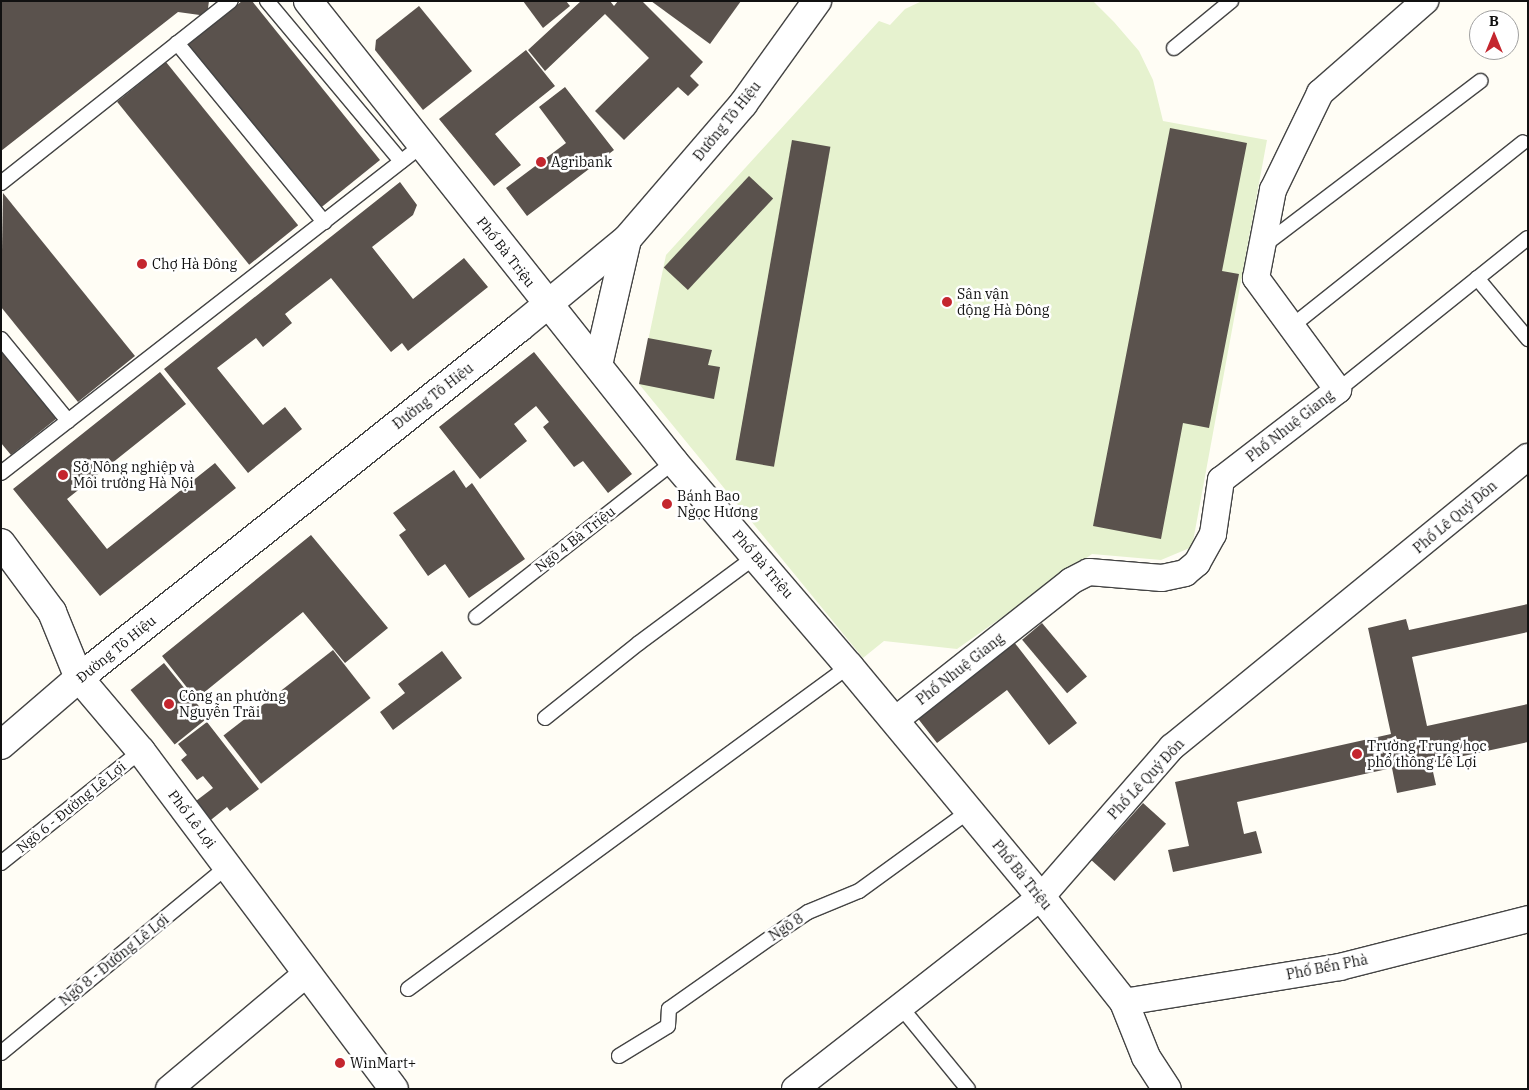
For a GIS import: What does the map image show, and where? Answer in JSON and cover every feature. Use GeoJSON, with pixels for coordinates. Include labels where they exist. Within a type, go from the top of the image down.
{"type":"FeatureCollection","features":[{"type":"Feature","properties":{"kind":"street","name":"Phố Bà Triệu"},"geometry":{"type":"LineString","coordinates":[[308,1],[411,153],[598,365],[674,462],[850,666],[1041,897],[1124,1002],[1146,1056],[1167,1089]]}},
{"type":"Feature","properties":{"kind":"street","name":"Đường Tô Hiệu"},"geometry":{"type":"LineString","coordinates":[[1,745],[79,678],[628,239],[743,104],[818,1]]}},
{"type":"Feature","properties":{"kind":"street","name":"Phố Nhuệ Giang"},"geometry":{"type":"LineString","coordinates":[[894,721],[1071,581],[1089,572],[1162,578],[1185,573],[1197,563],[1212,534],[1221,480],[1338,390],[1256,278],[1274,190],[1320,93],[1425,1]]}},
{"type":"Feature","properties":{"kind":"street"},"geometry":{"type":"LineString","coordinates":[[598,365],[628,239]]}},
{"type":"Feature","properties":{"kind":"street","name":"Phố Lê Quý Đôn"},"geometry":{"type":"LineString","coordinates":[[795,1089],[1041,897],[1172,747],[1528,457]]}},
{"type":"Feature","properties":{"kind":"street","name":"Phố Lê Lợi"},"geometry":{"type":"LineString","coordinates":[[1,544],[52,612],[79,678],[141,751],[307,972],[388,1086]]}},
{"type":"Feature","properties":{"kind":"street","name":"Phố Bến Phà"},"geometry":{"type":"LineString","coordinates":[[1124,1002],[1340,967],[1528,919]]}},
{"type":"Feature","properties":{"kind":"street"},"geometry":{"type":"LineString","coordinates":[[169,1089],[307,972]]}},
{"type":"Feature","properties":{"kind":"lane"},"geometry":{"type":"LineString","coordinates":[[1,183],[231,1]]}},
{"type":"Feature","properties":{"kind":"lane"},"geometry":{"type":"LineString","coordinates":[[4,465],[68,420],[411,153],[267,1]]}},
{"type":"Feature","properties":{"kind":"lane"},"geometry":{"type":"LineString","coordinates":[[1174,48],[1232,1]]}},
{"type":"Feature","properties":{"kind":"lane"},"geometry":{"type":"LineString","coordinates":[[177,43],[324,222]]}},
{"type":"Feature","properties":{"kind":"lane"},"geometry":{"type":"LineString","coordinates":[[1263,246],[1480,81]]}},
{"type":"Feature","properties":{"kind":"lane"},"geometry":{"type":"LineString","coordinates":[[1292,326],[1523,142]]}},
{"type":"Feature","properties":{"kind":"lane"},"geometry":{"type":"LineString","coordinates":[[1338,390],[1528,238]]}},
{"type":"Feature","properties":{"kind":"lane"},"geometry":{"type":"LineString","coordinates":[[1477,278],[1528,339]]}},
{"type":"Feature","properties":{"kind":"lane"},"geometry":{"type":"LineString","coordinates":[[1,339],[68,420]]}},
{"type":"Feature","properties":{"kind":"lane","name":"Ngõ 4 Bà Triệu"},"geometry":{"type":"LineString","coordinates":[[476,616],[674,462]]}},
{"type":"Feature","properties":{"kind":"lane"},"geometry":{"type":"LineString","coordinates":[[545,718],[639,643],[756,556]]}},
{"type":"Feature","properties":{"kind":"lane"},"geometry":{"type":"LineString","coordinates":[[408,989],[850,666]]}},
{"type":"Feature","properties":{"kind":"lane","name":"Ngõ 6 - Đường Lê Lợi"},"geometry":{"type":"LineString","coordinates":[[1,863],[141,751]]}},
{"type":"Feature","properties":{"kind":"lane","name":"Ngõ 8"},"geometry":{"type":"LineString","coordinates":[[619,1056],[668,1026],[669,1009],[776,933],[808,912],[859,892],[969,811]]}},
{"type":"Feature","properties":{"kind":"lane","name":"Ngõ 8 - Đường Lê Lợi"},"geometry":{"type":"LineString","coordinates":[[1,1053],[227,867]]}},
{"type":"Feature","properties":{"kind":"lane"},"geometry":{"type":"LineString","coordinates":[[900,1006],[968,1089]]}},
{"type":"Feature","properties":{"kind":"green space","name":"Sân vận động Hà Đông"},"geometry":{"type":"Polygon","coordinates":[[[922,1],[1093,1],[1139,51],[1153,80],[1163,121],[1267,140],[1192,547],[1161,560],[1092,554],[957,649],[884,641],[863,658],[639,384],[666,255],[879,21],[890,25],[905,9],[922,1]]]}},
{"type":"Feature","properties":{"kind":"building"},"geometry":{"type":"Polygon","coordinates":[[[1,1],[209,1],[207,16],[178,12],[1,151],[1,1]]]}},
{"type":"Feature","properties":{"kind":"building"},"geometry":{"type":"Polygon","coordinates":[[[242,1],[252,1],[380,160],[318,210],[186,46],[242,1]]]}},
{"type":"Feature","properties":{"kind":"building"},"geometry":{"type":"Polygon","coordinates":[[[523,1],[566,1],[570,6],[543,28],[523,1]]]}},
{"type":"Feature","properties":{"kind":"building"},"geometry":{"type":"Polygon","coordinates":[[[581,1],[610,1],[614,6],[618,1],[642,1],[703,62],[690,76],[699,85],[688,96],[678,87],[624,140],[595,111],[649,58],[605,14],[545,71],[528,50],[581,1]]]}},
{"type":"Feature","properties":{"kind":"building"},"geometry":{"type":"Polygon","coordinates":[[[651,1],[741,1],[710,44],[651,1]]]}},
{"type":"Feature","properties":{"kind":"building"},"geometry":{"type":"Polygon","coordinates":[[[419,6],[472,71],[423,110],[375,50],[376,40],[419,6]]]}},
{"type":"Feature","properties":{"kind":"building"},"geometry":{"type":"Polygon","coordinates":[[[526,50],[555,86],[495,134],[521,165],[494,186],[439,119],[526,50]]]}},
{"type":"Feature","properties":{"kind":"building"},"geometry":{"type":"Polygon","coordinates":[[[166,62],[298,225],[249,265],[117,102],[166,62]]]}},
{"type":"Feature","properties":{"kind":"building"},"geometry":{"type":"Polygon","coordinates":[[[565,87],[614,150],[527,216],[506,188],[566,143],[539,107],[565,87]]]}},
{"type":"Feature","properties":{"kind":"building"},"geometry":{"type":"Polygon","coordinates":[[[1170,128],[1247,143],[1222,271],[1239,274],[1209,428],[1183,423],[1161,539],[1093,526],[1170,128]]]}},
{"type":"Feature","properties":{"kind":"building"},"geometry":{"type":"Polygon","coordinates":[[[792,140],[830,147],[774,467],[736,460],[792,140]]]}},
{"type":"Feature","properties":{"kind":"building"},"geometry":{"type":"Polygon","coordinates":[[[749,176],[773,199],[688,290],[664,267],[749,176]]]}},
{"type":"Feature","properties":{"kind":"building"},"geometry":{"type":"Polygon","coordinates":[[[400,182],[417,205],[413,215],[372,247],[413,299],[464,258],[488,287],[408,351],[402,343],[391,352],[331,278],[285,314],[292,323],[263,347],[256,338],[217,368],[263,425],[285,407],[302,429],[248,473],[164,369],[400,182]]]}},
{"type":"Feature","properties":{"kind":"building"},"geometry":{"type":"Polygon","coordinates":[[[3,193],[135,356],[78,402],[1,307],[3,193]]]}},
{"type":"Feature","properties":{"kind":"building"},"geometry":{"type":"Polygon","coordinates":[[[648,338],[712,350],[708,365],[720,367],[714,399],[639,384],[648,338]]]}},
{"type":"Feature","properties":{"kind":"building"},"geometry":{"type":"Polygon","coordinates":[[[1,342],[61,415],[11,455],[1,443],[1,342]]]}},
{"type":"Feature","properties":{"kind":"building"},"geometry":{"type":"Polygon","coordinates":[[[534,352],[632,474],[608,493],[583,461],[574,467],[543,427],[549,422],[536,406],[514,424],[527,441],[480,479],[439,427],[534,352]]]}},
{"type":"Feature","properties":{"kind":"building","name":"Sở Nông nghiệp và Môi trường Hà Nội"},"geometry":{"type":"Polygon","coordinates":[[[160,372],[186,404],[67,499],[107,549],[215,463],[236,488],[100,596],[13,489],[160,372]]]}},
{"type":"Feature","properties":{"kind":"building"},"geometry":{"type":"Polygon","coordinates":[[[454,470],[466,488],[472,483],[525,559],[469,598],[445,564],[428,576],[399,535],[406,530],[393,513],[454,470]]]}},
{"type":"Feature","properties":{"kind":"building"},"geometry":{"type":"Polygon","coordinates":[[[311,535],[388,628],[345,663],[303,612],[196,699],[162,656],[311,535]]]}},
{"type":"Feature","properties":{"kind":"building"},"geometry":{"type":"Polygon","coordinates":[[[1528,604],[1528,632],[1412,657],[1427,726],[1528,704],[1528,742],[1431,763],[1436,785],[1397,793],[1392,768],[1237,802],[1244,834],[1256,831],[1262,853],[1173,872],[1168,850],[1189,846],[1175,782],[1391,734],[1368,628],[1406,619],[1409,630],[1528,604]]]}},
{"type":"Feature","properties":{"kind":"building"},"geometry":{"type":"Polygon","coordinates":[[[1042,623],[1087,677],[1067,693],[1022,640],[1042,623]]]}},
{"type":"Feature","properties":{"kind":"building"},"geometry":{"type":"Polygon","coordinates":[[[1014,642],[1077,723],[1049,745],[1007,690],[937,743],[916,716],[1014,642]]]}},
{"type":"Feature","properties":{"kind":"building"},"geometry":{"type":"Polygon","coordinates":[[[333,650],[371,698],[261,784],[223,736],[333,650]]]}},
{"type":"Feature","properties":{"kind":"building"},"geometry":{"type":"Polygon","coordinates":[[[442,651],[462,678],[393,730],[380,712],[405,693],[398,684],[442,651]]]}},
{"type":"Feature","properties":{"kind":"building","name":"Công an phường Nguyễn Trãi"},"geometry":{"type":"Polygon","coordinates":[[[164,663],[208,717],[175,744],[131,690],[164,663]]]}},
{"type":"Feature","properties":{"kind":"building"},"geometry":{"type":"Polygon","coordinates":[[[207,722],[259,789],[230,811],[227,807],[207,823],[192,804],[213,788],[203,776],[197,780],[181,760],[187,755],[178,744],[207,722]]]}},
{"type":"Feature","properties":{"kind":"building"},"geometry":{"type":"Polygon","coordinates":[[[1143,803],[1166,824],[1115,881],[1091,860],[1143,803]]]}},
{"type":"Feature","properties":{"kind":"place","name":"Agribank"},"geometry":{"type":"Point","coordinates":[541,162]}},
{"type":"Feature","properties":{"kind":"place","name":"Chợ Hà Đông"},"geometry":{"type":"Point","coordinates":[142,264]}},
{"type":"Feature","properties":{"kind":"place","name":"Sân vận động Hà Đông"},"geometry":{"type":"Point","coordinates":[947,302]}},
{"type":"Feature","properties":{"kind":"place","name":"Sở Nông nghiệp và Môi trường Hà Nội"},"geometry":{"type":"Point","coordinates":[63,475]}},
{"type":"Feature","properties":{"kind":"place","name":"Bánh Bao Ngọc Hương"},"geometry":{"type":"Point","coordinates":[667,504]}},
{"type":"Feature","properties":{"kind":"place","name":"Công an phường Nguyễn Trãi"},"geometry":{"type":"Point","coordinates":[169,704]}},
{"type":"Feature","properties":{"kind":"place","name":"Trường Trung học phổ thông Lê Lợi"},"geometry":{"type":"Point","coordinates":[1357,754]}},
{"type":"Feature","properties":{"kind":"place","name":"WinMart+"},"geometry":{"type":"Point","coordinates":[340,1063]}}]}
